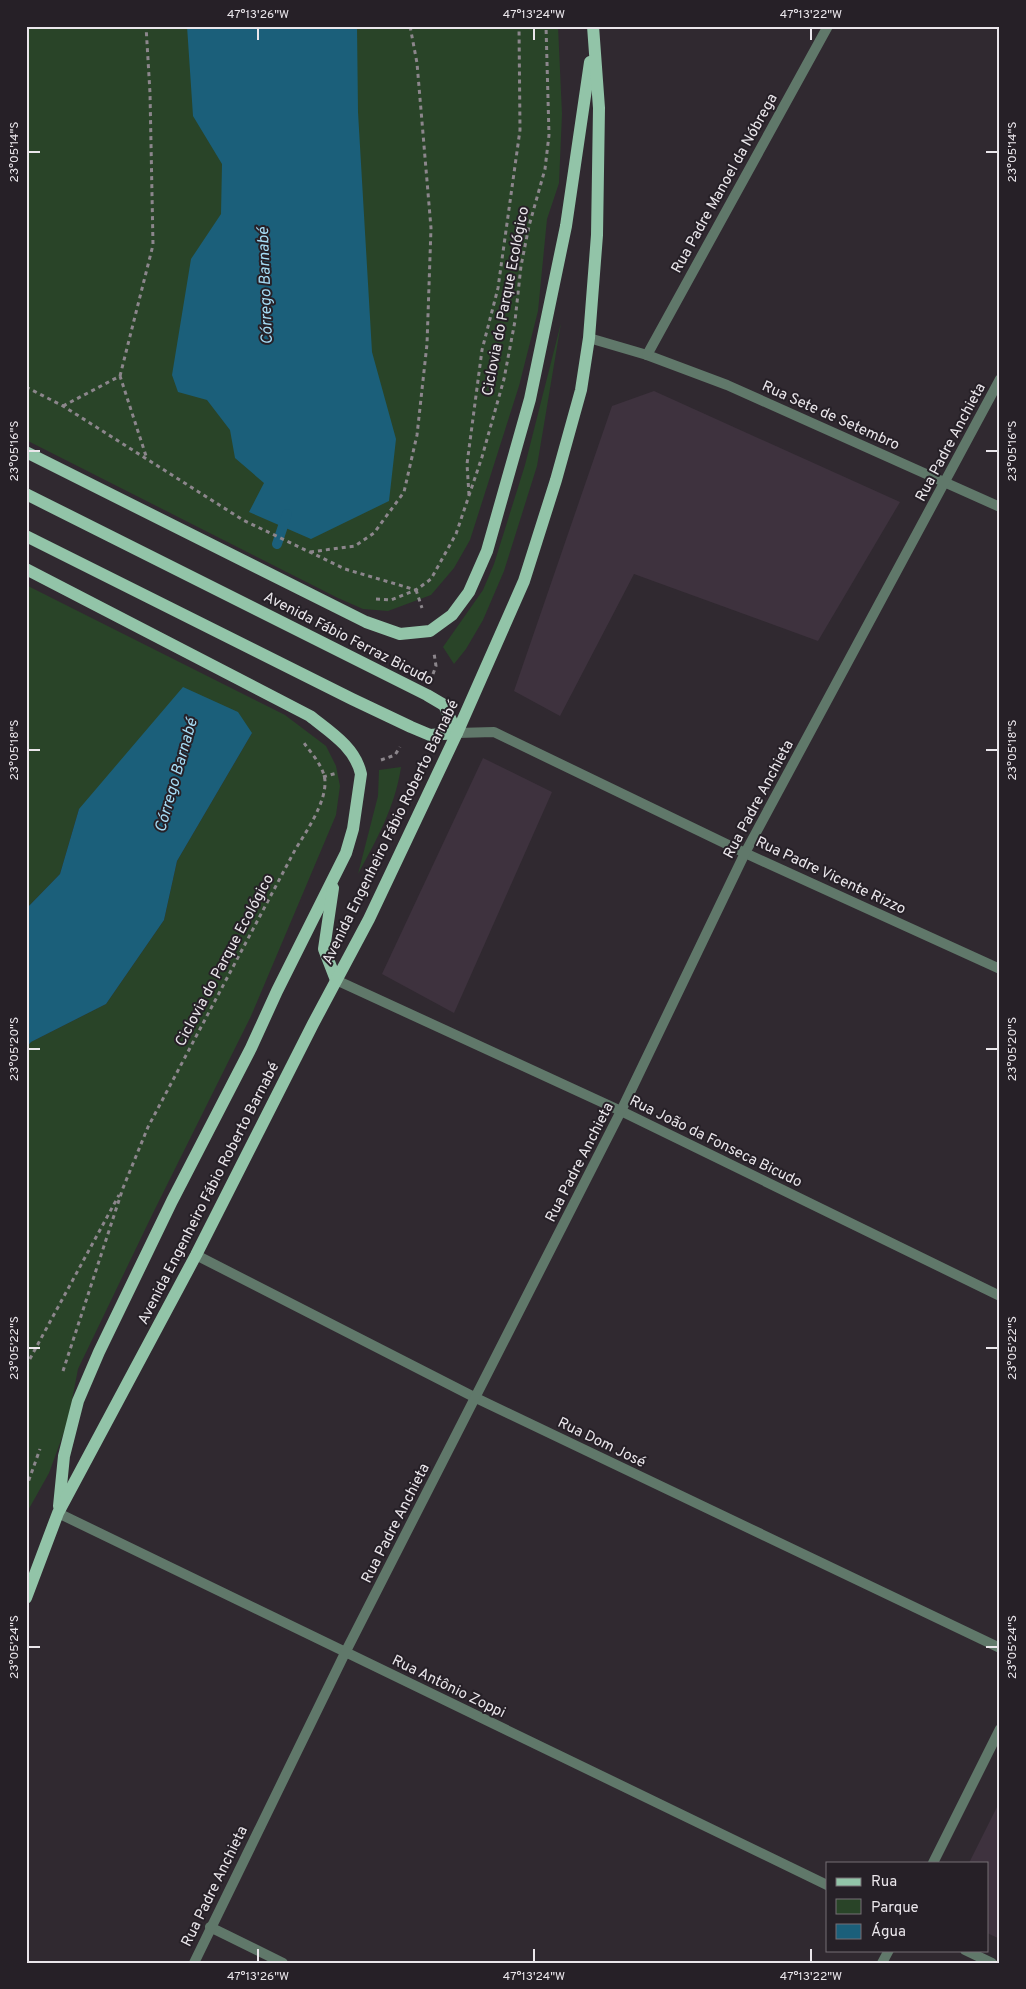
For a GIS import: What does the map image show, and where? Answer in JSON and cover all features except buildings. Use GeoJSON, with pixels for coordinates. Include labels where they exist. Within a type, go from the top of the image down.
{"type":"FeatureCollection","features":[{"type":"Feature","properties":{"kind":"main road","name":"Avenida Engenheiro Fábio Roberto Barnabé"},"geometry":{"type":"LineString","coordinates":[[26,1598],[58,1513],[196,1255],[369,919],[457,733],[524,581],[556,480],[581,390],[589,338],[596,235],[599,118],[594,32]]}},
{"type":"Feature","properties":{"kind":"main road"},"geometry":{"type":"LineString","coordinates":[[26,452],[366,622],[400,634],[430,631],[452,615],[469,592],[486,551],[530,399],[566,226],[594,32]]}},
{"type":"Feature","properties":{"kind":"main road","name":"Avenida Fábio Ferraz Bicudo"},"geometry":{"type":"LineString","coordinates":[[26,494],[427,695],[444,705],[457,733]]}},
{"type":"Feature","properties":{"kind":"main road"},"geometry":{"type":"LineString","coordinates":[[26,536],[411,728],[430,735],[457,733]]}},
{"type":"Feature","properties":{"kind":"main road"},"geometry":{"type":"LineString","coordinates":[[26,569],[310,716],[347,745],[360,767],[361,774],[346,853],[277,991],[252,1048],[172,1201],[99,1352],[78,1401],[64,1456],[58,1513]]}},
{"type":"Feature","properties":{"kind":"main road"},"geometry":{"type":"LineString","coordinates":[[335,876],[324,949],[336,980]]}},
{"type":"Feature","properties":{"kind":"street","name":"Rua Padre Manoel da Nóbrega"},"geometry":{"type":"LineString","coordinates":[[647,355],[828,26]]}},
{"type":"Feature","properties":{"kind":"street","name":"Rua Sete de Setembro"},"geometry":{"type":"LineString","coordinates":[[589,338],[647,355],[727,385],[1000,507]]}},
{"type":"Feature","properties":{"kind":"street","name":"Rua Padre Anchieta"},"geometry":{"type":"LineString","coordinates":[[194,1963],[345,1653],[622,1111],[746,853],[1000,380]]}},
{"type":"Feature","properties":{"kind":"street","name":"Rua Padre Vicente Rizzo"},"geometry":{"type":"LineString","coordinates":[[457,733],[494,732],[746,853],[1000,970]]}},
{"type":"Feature","properties":{"kind":"street","name":"Rua João da Fonseca Bicudo"},"geometry":{"type":"LineString","coordinates":[[336,980],[622,1111],[1000,1296]]}},
{"type":"Feature","properties":{"kind":"street","name":"Rua Dom José"},"geometry":{"type":"LineString","coordinates":[[196,1255],[476,1398],[1000,1648]]}},
{"type":"Feature","properties":{"kind":"street","name":"Rua Antônio Zoppi"},"geometry":{"type":"LineString","coordinates":[[58,1513],[826,1885]]}},
{"type":"Feature","properties":{"kind":"street"},"geometry":{"type":"LineString","coordinates":[[934,1862],[1000,1729]]}},
{"type":"Feature","properties":{"kind":"street"},"geometry":{"type":"LineString","coordinates":[[210,1927],[283,1963]]}},
{"type":"Feature","properties":{"kind":"street"},"geometry":{"type":"LineString","coordinates":[[969,1952],[992,1963]]}},
{"type":"Feature","properties":{"kind":"path"},"geometry":{"type":"LineString","coordinates":[[146,26],[150,93],[153,245],[120,376],[147,460]]}},
{"type":"Feature","properties":{"kind":"path"},"geometry":{"type":"LineString","coordinates":[[26,387],[63,406],[243,520],[310,552],[354,546],[374,533],[404,492],[417,435],[427,344],[431,228],[417,63],[410,26]]}},
{"type":"Feature","properties":{"kind":"path"},"geometry":{"type":"LineString","coordinates":[[469,498],[467,464],[482,350],[498,288],[520,130],[519,26]]}},
{"type":"Feature","properties":{"kind":"path","name":"Ciclovia do Parque Ecológico"},"geometry":{"type":"LineString","coordinates":[[310,552],[345,569],[416,590],[431,580],[456,534],[469,498],[504,379],[515,320],[521,266],[529,226],[545,169],[549,135],[546,26]]}},
{"type":"Feature","properties":{"kind":"path"},"geometry":{"type":"LineString","coordinates":[[63,406],[120,376]]}},
{"type":"Feature","properties":{"kind":"path","name":"Ciclovia do Parque Ecológico"},"geometry":{"type":"LineString","coordinates":[[60,1380],[122,1188],[148,1127],[295,850],[312,822],[322,798],[325,781],[317,760],[302,740]]}},
{"type":"Feature","properties":{"kind":"path"},"geometry":{"type":"LineString","coordinates":[[26,1366],[122,1188]]}},
{"type":"Feature","properties":{"kind":"path"},"geometry":{"type":"LineString","coordinates":[[26,1488],[41,1444]]}},
{"type":"Feature","properties":{"kind":"shaded area"},"geometry":{"type":"Polygon","coordinates":[[[654,391],[900,502],[818,641],[634,574],[560,716],[514,691],[612,406],[654,391]]]}},
{"type":"Feature","properties":{"kind":"shaded area"},"geometry":{"type":"Polygon","coordinates":[[[483,758],[552,792],[454,1013],[382,974],[483,758]]]}},
{"type":"Feature","properties":{"kind":"shaded area"},"geometry":{"type":"Polygon","coordinates":[[[1000,1801],[1000,1939],[988,1933],[988,1862],[970,1862],[1000,1801]]]}},
{"type":"Feature","properties":{"kind":"green space"},"geometry":{"type":"Polygon","coordinates":[[[26,26],[558,26],[562,114],[559,183],[547,219],[538,311],[519,386],[470,540],[454,568],[431,595],[388,611],[363,609],[26,440],[26,26]]]}},
{"type":"Feature","properties":{"kind":"green space"},"geometry":{"type":"Polygon","coordinates":[[[561,323],[537,466],[504,571],[483,620],[466,649],[454,664],[443,647],[483,590],[494,564],[525,465],[561,323]]]}},
{"type":"Feature","properties":{"kind":"green space"},"geometry":{"type":"Polygon","coordinates":[[[26,585],[285,715],[326,746],[336,766],[340,786],[336,815],[251,1016],[78,1369],[68,1421],[49,1473],[26,1514],[26,1048],[31,1042],[106,1004],[164,920],[177,861],[252,733],[79,809],[60,874],[26,909],[26,585]]]}},
{"type":"Feature","properties":{"kind":"green space"},"geometry":{"type":"Polygon","coordinates":[[[401,767],[390,809],[358,874],[378,796],[379,770],[401,767]]]}},
{"type":"Feature","properties":{"kind":"water"},"geometry":{"type":"Polygon","coordinates":[[[187,26],[357,26],[358,112],[372,352],[396,439],[389,501],[311,539],[249,512],[264,483],[235,458],[230,430],[207,400],[178,392],[172,375],[191,259],[221,214],[222,164],[193,116],[187,26]]]}},
{"type":"Feature","properties":{"kind":"water"},"geometry":{"type":"Polygon","coordinates":[[[183,687],[238,712],[252,733],[177,861],[164,920],[106,1004],[31,1042],[26,1048],[26,909],[60,874],[79,809],[183,687]]]}},
{"type":"Feature","properties":{"kind":"waterway","name":"Córrego Barnabé"},"geometry":{"type":"LineString","coordinates":[[277,544],[287,514]]}}]}
